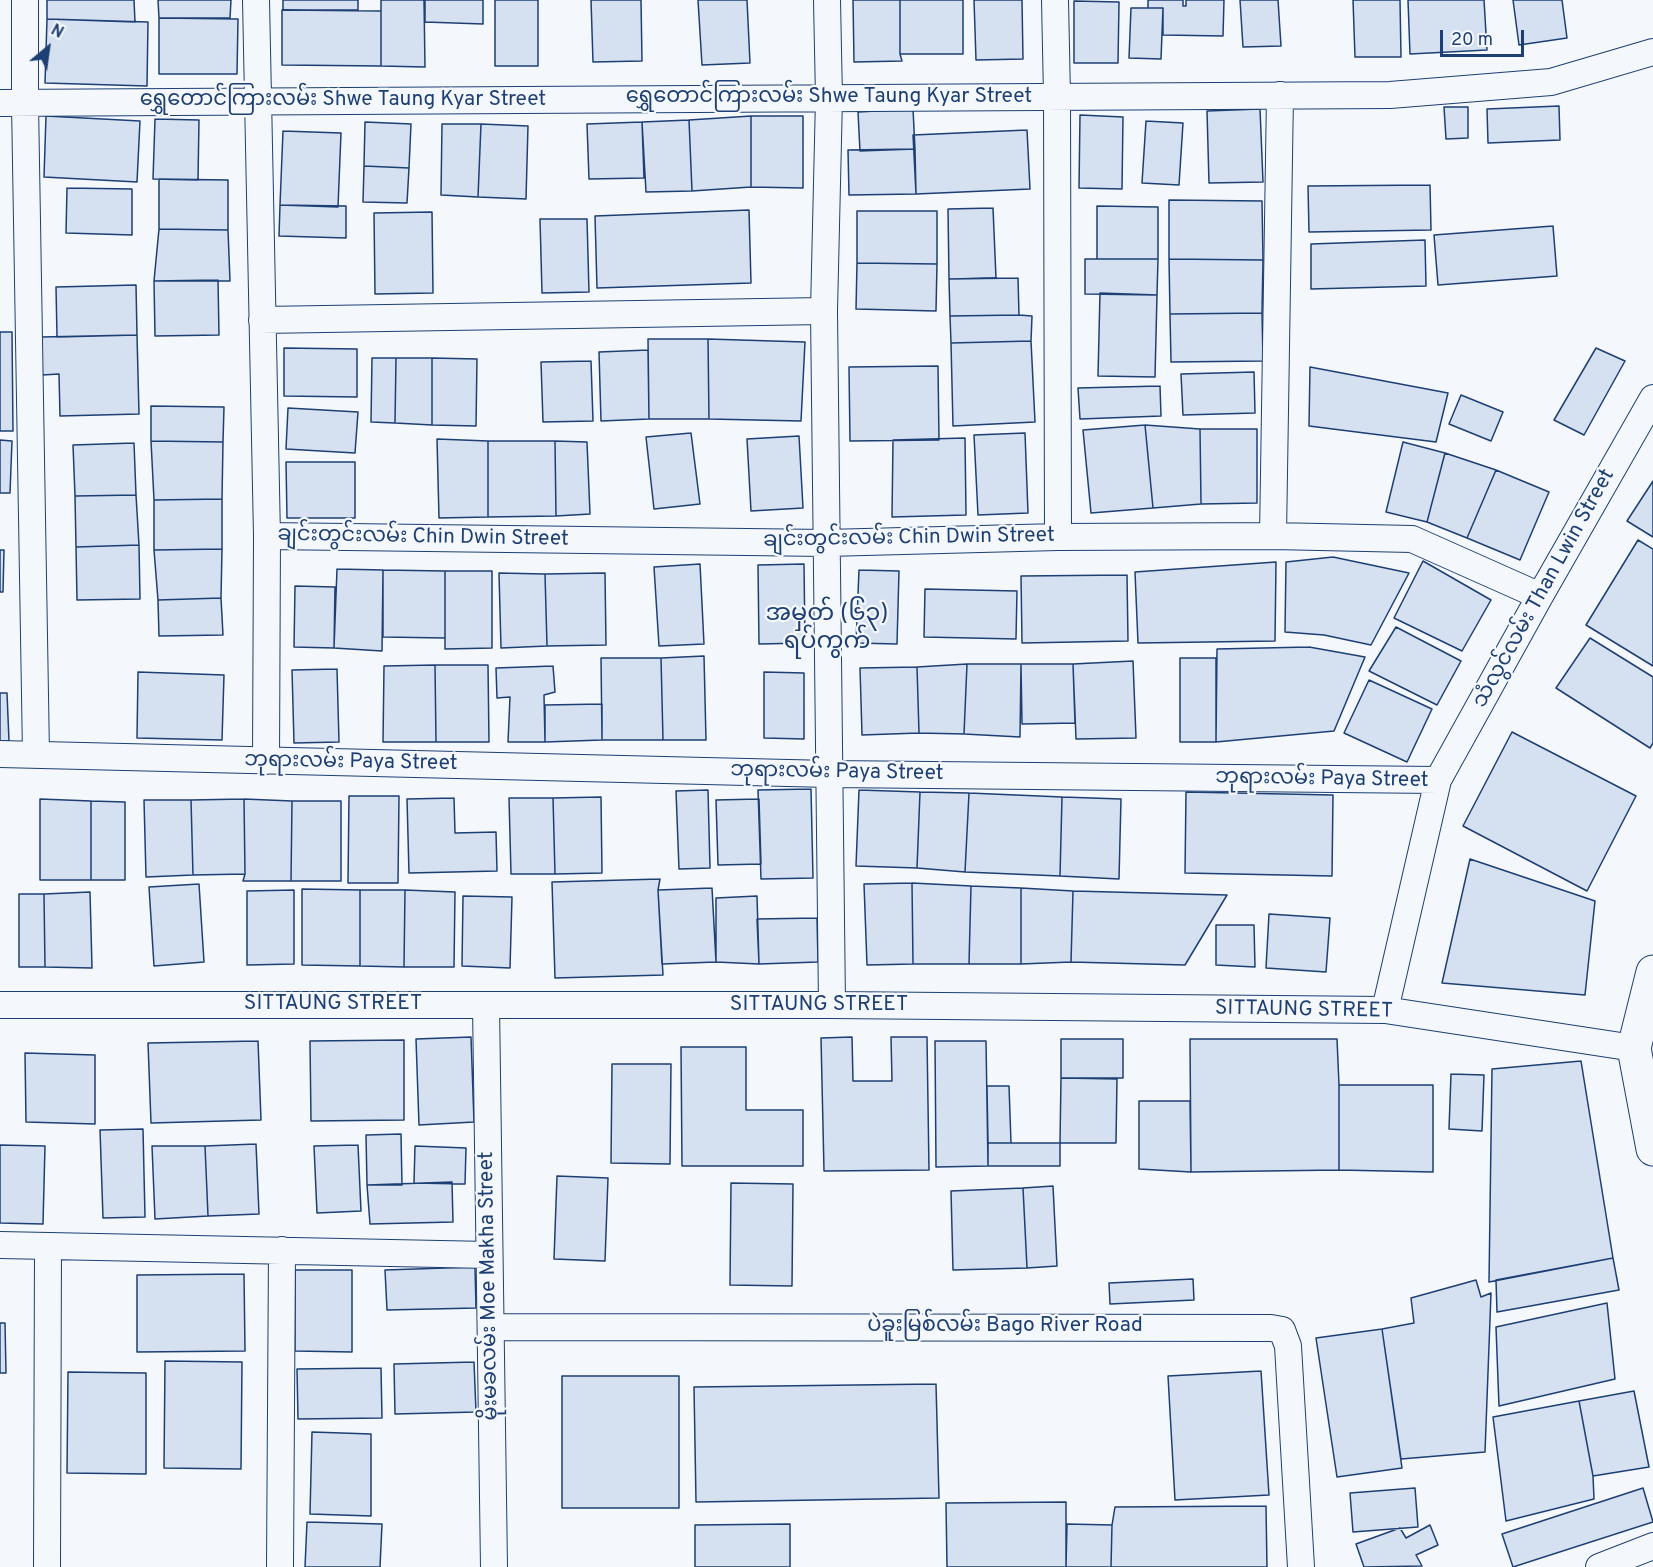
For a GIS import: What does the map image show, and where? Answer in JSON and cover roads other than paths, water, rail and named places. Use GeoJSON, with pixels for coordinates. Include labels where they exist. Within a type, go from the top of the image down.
{"type":"FeatureCollection","features":[{"type":"Feature","properties":{"kind":"main road"},"geometry":{"type":"LineString","coordinates":[[1653,972],[1634,1048],[1653,1149]]}},
{"type":"Feature","properties":{"kind":"street"},"geometry":{"type":"LineString","coordinates":[[25,0],[12,103],[36,754]]}},
{"type":"Feature","properties":{"kind":"street"},"geometry":{"type":"LineString","coordinates":[[256,0],[267,536],[266,761]]}},
{"type":"Feature","properties":{"kind":"street"},"geometry":{"type":"LineString","coordinates":[[827,0],[829,98],[824,311],[832,1005]]}},
{"type":"Feature","properties":{"kind":"street"},"geometry":{"type":"LineString","coordinates":[[1055,0],[1058,537]]}},
{"type":"Feature","properties":{"kind":"street","name":"ရွှေတောင်ကြားလမ်း Shwe Taung Kyar Street"},"geometry":{"type":"LineString","coordinates":[[12,103],[1390,94],[1551,82],[1653,52]]}},
{"type":"Feature","properties":{"kind":"street"},"geometry":{"type":"LineString","coordinates":[[1273,536],[1280,95]]}},
{"type":"Feature","properties":{"kind":"street"},"geometry":{"type":"LineString","coordinates":[[262,320],[824,311]]}},
{"type":"Feature","properties":{"kind":"street","name":"သံလွင်လမ်း Than Lwin Street"},"geometry":{"type":"LineString","coordinates":[[1438,780],[1653,398]]}},
{"type":"Feature","properties":{"kind":"street","name":"ချင်းတွင်းလမ်း Chin Dwin Street"},"geometry":{"type":"LineString","coordinates":[[267,536],[826,543],[1058,537],[1273,536],[1412,539],[1540,596]]}},
{"type":"Feature","properties":{"kind":"street","name":"ဘုရားလမ်း Paya Street"},"geometry":{"type":"LineString","coordinates":[[0,754],[830,774],[1438,780],[1385,1010]]}},
{"type":"Feature","properties":{"kind":"street","name":"SITTAUNG STREET"},"geometry":{"type":"LineString","coordinates":[[0,1005],[832,1005],[1385,1010],[1634,1048]]}},
{"type":"Feature","properties":{"kind":"street","name":"မိုးမခလမ်း Moe Makha Street"},"geometry":{"type":"LineString","coordinates":[[486,1005],[494,1567]]}},
{"type":"Feature","properties":{"kind":"street"},"geometry":{"type":"LineString","coordinates":[[0,1245],[489,1255]]}},
{"type":"Feature","properties":{"kind":"street"},"geometry":{"type":"LineString","coordinates":[[47,1567],[48,1246]]}},
{"type":"Feature","properties":{"kind":"street"},"geometry":{"type":"LineString","coordinates":[[280,1567],[282,1250]]}},
{"type":"Feature","properties":{"kind":"street","name":"ပဲခူးမြစ်လမ်း Bago River Road"},"geometry":{"type":"LineString","coordinates":[[490,1327],[1271,1328],[1282,1330],[1288,1347],[1301,1567]]}},
{"type":"Feature","properties":{"kind":"street"},"geometry":{"type":"LineString","coordinates":[[1599,1567],[1653,1546]]}},
{"type":"Feature","properties":{"kind":"district","name":"အမှတ် (၆၃) ရပ်ကွက်"},"geometry":{"type":"Point","coordinates":[827,629]}}]}
